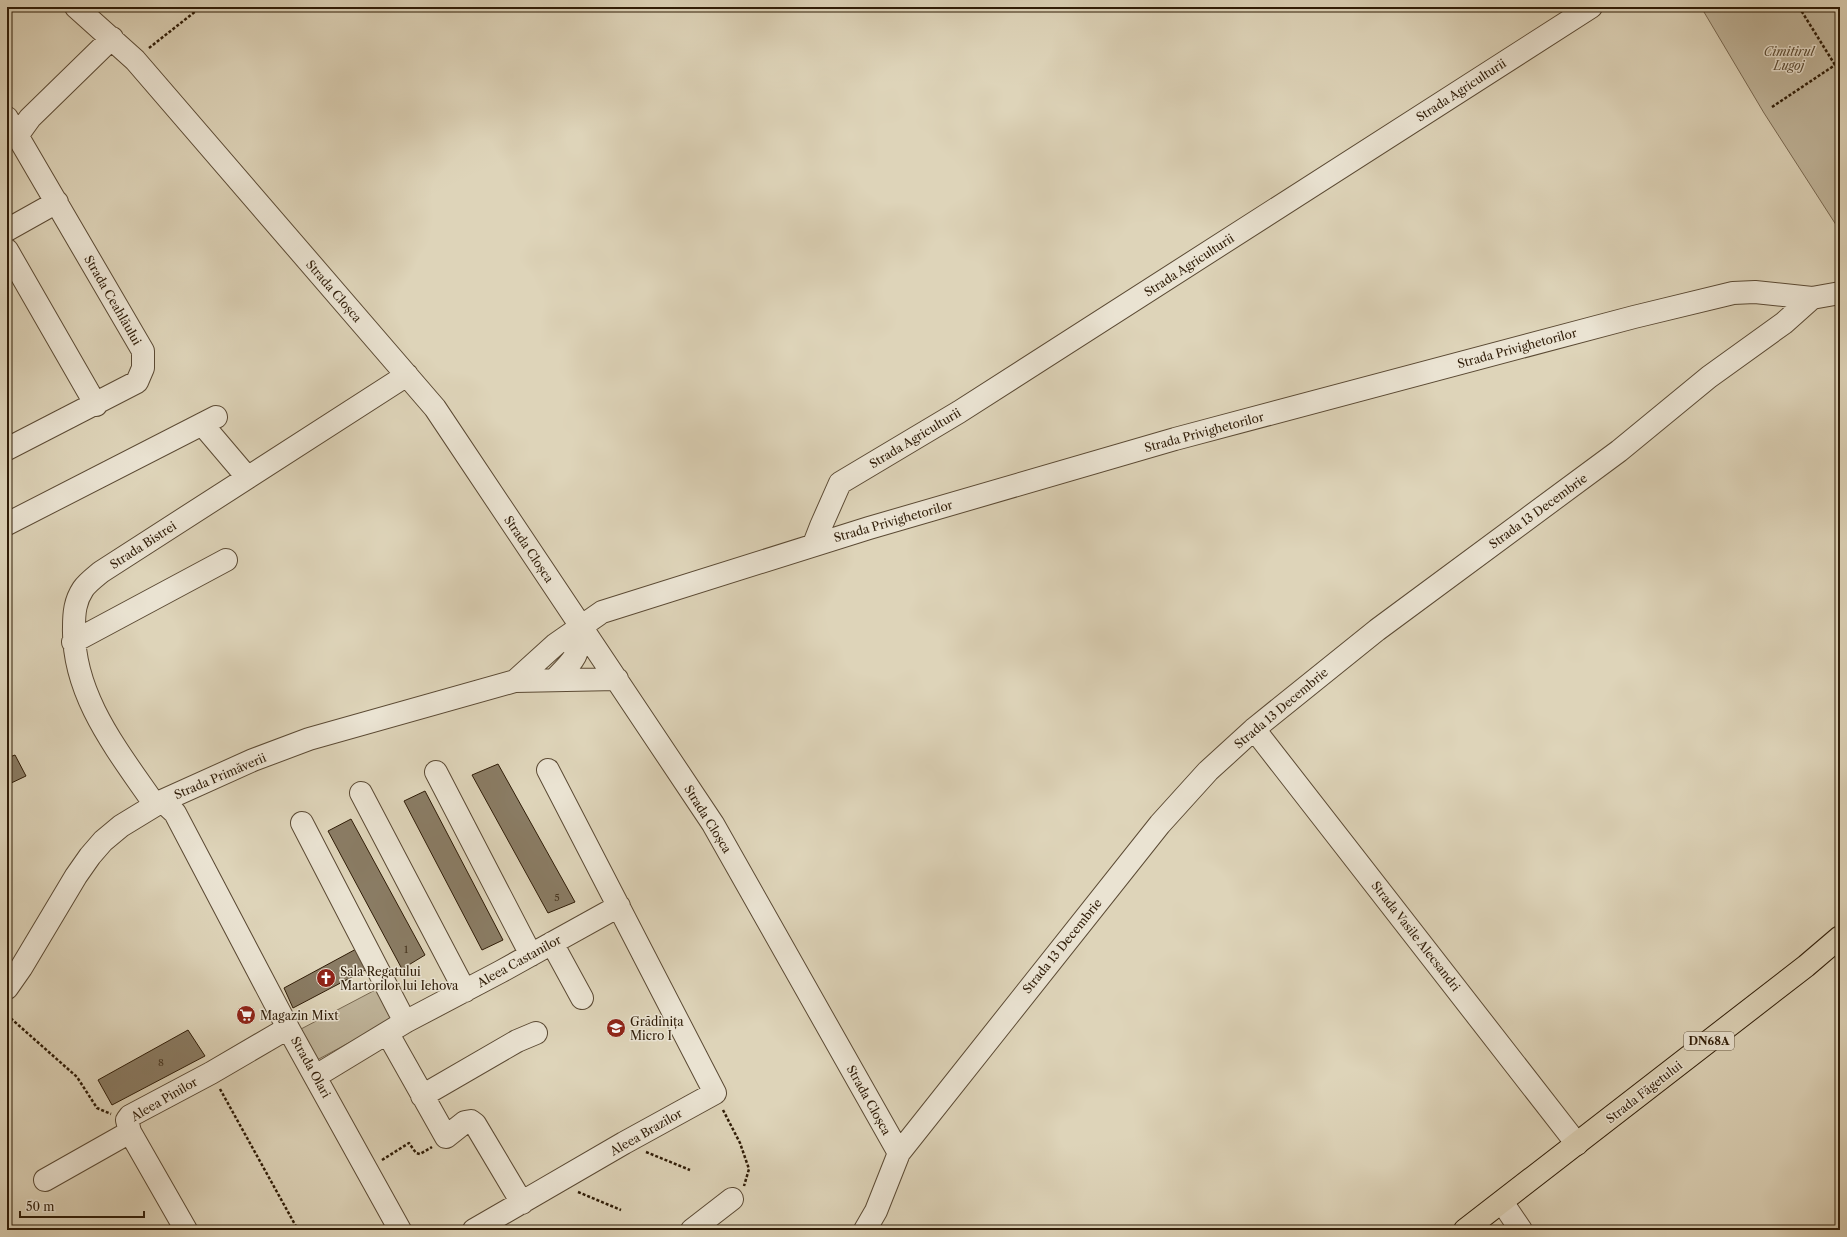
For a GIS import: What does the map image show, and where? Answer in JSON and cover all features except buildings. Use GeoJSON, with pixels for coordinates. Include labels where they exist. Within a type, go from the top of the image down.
{"type":"FeatureCollection","features":[{"type":"Feature","properties":{"kind":"main road","name":"Strada Făgetului"},"geometry":{"type":"LineString","coordinates":[[1465,1230],[1806,966],[1840,937]]}},
{"type":"Feature","properties":{"kind":"street","name":"Strada Cloșca"},"geometry":{"type":"LineString","coordinates":[[76,7],[135,60],[436,408],[581,628],[617,679],[713,824],[898,1152]]}},
{"type":"Feature","properties":{"kind":"street","name":"Strada Agriculturii"},"geometry":{"type":"LineString","coordinates":[[814,544],[820,526],[840,483],[966,407],[1591,7]]}},
{"type":"Feature","properties":{"kind":"street","name":"Strada Ceahlăului"},"geometry":{"type":"LineString","coordinates":[[7,449],[96,405],[137,382],[143,368],[143,351],[12,127],[30,118],[112,38]]}},
{"type":"Feature","properties":{"kind":"street"},"geometry":{"type":"LineString","coordinates":[[7,230],[57,202]]}},
{"type":"Feature","properties":{"kind":"street"},"geometry":{"type":"LineString","coordinates":[[7,250],[96,405]]}},
{"type":"Feature","properties":{"kind":"street","name":"Strada Privighetorilor"},"geometry":{"type":"LineString","coordinates":[[581,628],[602,612],[814,544],[1183,437],[1634,317],[1733,293],[1756,292],[1812,298],[1840,293]]}},
{"type":"Feature","properties":{"kind":"street","name":"Strada 13 Decembrie"},"geometry":{"type":"LineString","coordinates":[[865,1230],[876,1211],[898,1152],[1160,824],[1208,771],[1254,729],[1377,630],[1619,451],[1698,385],[1784,323],[1812,298]]}},
{"type":"Feature","properties":{"kind":"street","name":"Strada Bistrei"},"geometry":{"type":"LineString","coordinates":[[159,803],[113,744],[96,716],[82,680],[73,642],[74,608],[83,588],[101,572],[407,375]]}},
{"type":"Feature","properties":{"kind":"street"},"geometry":{"type":"LineString","coordinates":[[7,524],[209,421],[247,477]]}},
{"type":"Feature","properties":{"kind":"street"},"geometry":{"type":"LineString","coordinates":[[73,642],[226,560]]}},
{"type":"Feature","properties":{"kind":"street"},"geometry":{"type":"LineString","coordinates":[[555,679],[573,661],[579,649],[581,628]]}},
{"type":"Feature","properties":{"kind":"street","name":"Strada Primăverii"},"geometry":{"type":"LineString","coordinates":[[516,681],[556,644],[581,628]]}},
{"type":"Feature","properties":{"kind":"street","name":"Strada Primăverii"},"geometry":{"type":"LineString","coordinates":[[7,988],[21,968],[76,876],[90,856],[121,826],[159,803],[253,760],[309,740],[516,681],[555,679],[617,679]]}},
{"type":"Feature","properties":{"kind":"street","name":"Strada Vasile Alecsandri"},"geometry":{"type":"LineString","coordinates":[[1254,729],[1577,1144]]}},
{"type":"Feature","properties":{"kind":"street"},"geometry":{"type":"LineString","coordinates":[[548,770],[715,1093]]}},
{"type":"Feature","properties":{"kind":"street"},"geometry":{"type":"LineString","coordinates":[[436,772],[531,955]]}},
{"type":"Feature","properties":{"kind":"street"},"geometry":{"type":"LineString","coordinates":[[362,793],[465,990]]}},
{"type":"Feature","properties":{"kind":"street","name":"Strada Olari"},"geometry":{"type":"LineString","coordinates":[[159,803],[175,813],[288,1028],[316,1076],[400,1230]]}},
{"type":"Feature","properties":{"kind":"street"},"geometry":{"type":"LineString","coordinates":[[302,823],[396,1028],[422,1096],[446,1137],[465,1122],[471,1121],[475,1124],[522,1202]]}},
{"type":"Feature","properties":{"kind":"street","name":"Aleea Castanilor"},"geometry":{"type":"LineString","coordinates":[[316,1076],[396,1028],[619,906]]}},
{"type":"Feature","properties":{"kind":"street"},"geometry":{"type":"LineString","coordinates":[[552,943],[582,998]]}},
{"type":"Feature","properties":{"kind":"street","name":"Aleea Pinilor"},"geometry":{"type":"LineString","coordinates":[[186,1230],[128,1126],[130,1116],[211,1073],[288,1028]]}},
{"type":"Feature","properties":{"kind":"street"},"geometry":{"type":"LineString","coordinates":[[422,1096],[517,1041],[536,1033]]}},
{"type":"Feature","properties":{"kind":"street","name":"Aleea Brazilor"},"geometry":{"type":"LineString","coordinates":[[474,1230],[501,1223],[522,1202],[624,1143],[715,1093]]}},
{"type":"Feature","properties":{"kind":"street"},"geometry":{"type":"LineString","coordinates":[[45,1180],[128,1126]]}},
{"type":"Feature","properties":{"kind":"street"},"geometry":{"type":"LineString","coordinates":[[692,1230],[732,1199]]}},
{"type":"Feature","properties":{"kind":"street"},"geometry":{"type":"LineString","coordinates":[[1502,1202],[1521,1230]]}},
{"type":"Feature","properties":{"kind":"street"},"geometry":{"type":"LineString","coordinates":[[876,1211],[886,1230]]}},
{"type":"Feature","properties":{"kind":"path"},"geometry":{"type":"LineString","coordinates":[[135,60],[201,7]]}},
{"type":"Feature","properties":{"kind":"path"},"geometry":{"type":"LineString","coordinates":[[1799,7],[1840,72]]}},
{"type":"Feature","properties":{"kind":"path"},"geometry":{"type":"LineString","coordinates":[[1772,107],[1836,65]]}},
{"type":"Feature","properties":{"kind":"path"},"geometry":{"type":"LineString","coordinates":[[7,1015],[77,1077],[97,1108],[128,1126]]}},
{"type":"Feature","properties":{"kind":"path"},"geometry":{"type":"LineString","coordinates":[[211,1073],[298,1230]]}},
{"type":"Feature","properties":{"kind":"path"},"geometry":{"type":"LineString","coordinates":[[715,1093],[740,1143],[749,1169],[745,1184],[732,1199]]}},
{"type":"Feature","properties":{"kind":"path"},"geometry":{"type":"LineString","coordinates":[[368,1171],[409,1143],[416,1152],[420,1154],[446,1137]]}},
{"type":"Feature","properties":{"kind":"path"},"geometry":{"type":"LineString","coordinates":[[624,1143],[690,1170]]}},
{"type":"Feature","properties":{"kind":"path"},"geometry":{"type":"LineString","coordinates":[[557,1183],[621,1210]]}},
{"type":"Feature","properties":{"kind":"green space","name":"Cimitirul Lugoj"},"geometry":{"type":"Polygon","coordinates":[[[1701,7],[1840,7],[1840,231],[1764,113],[1701,7]]]}},
{"type":"Feature","properties":{"kind":"green space"},"geometry":{"type":"Polygon","coordinates":[[[379,988],[395,1018],[317,1060],[301,1029],[379,988]]]}},
{"type":"Feature","properties":{"kind":"place","name":"Sala Regatului Martorilor lui Iehova"},"geometry":{"type":"Point","coordinates":[326,978]}},
{"type":"Feature","properties":{"kind":"place","name":"Magazin Mixt"},"geometry":{"type":"Point","coordinates":[246,1015]}},
{"type":"Feature","properties":{"kind":"place","name":"Grădinița Micro I"},"geometry":{"type":"Point","coordinates":[616,1028]}}]}
